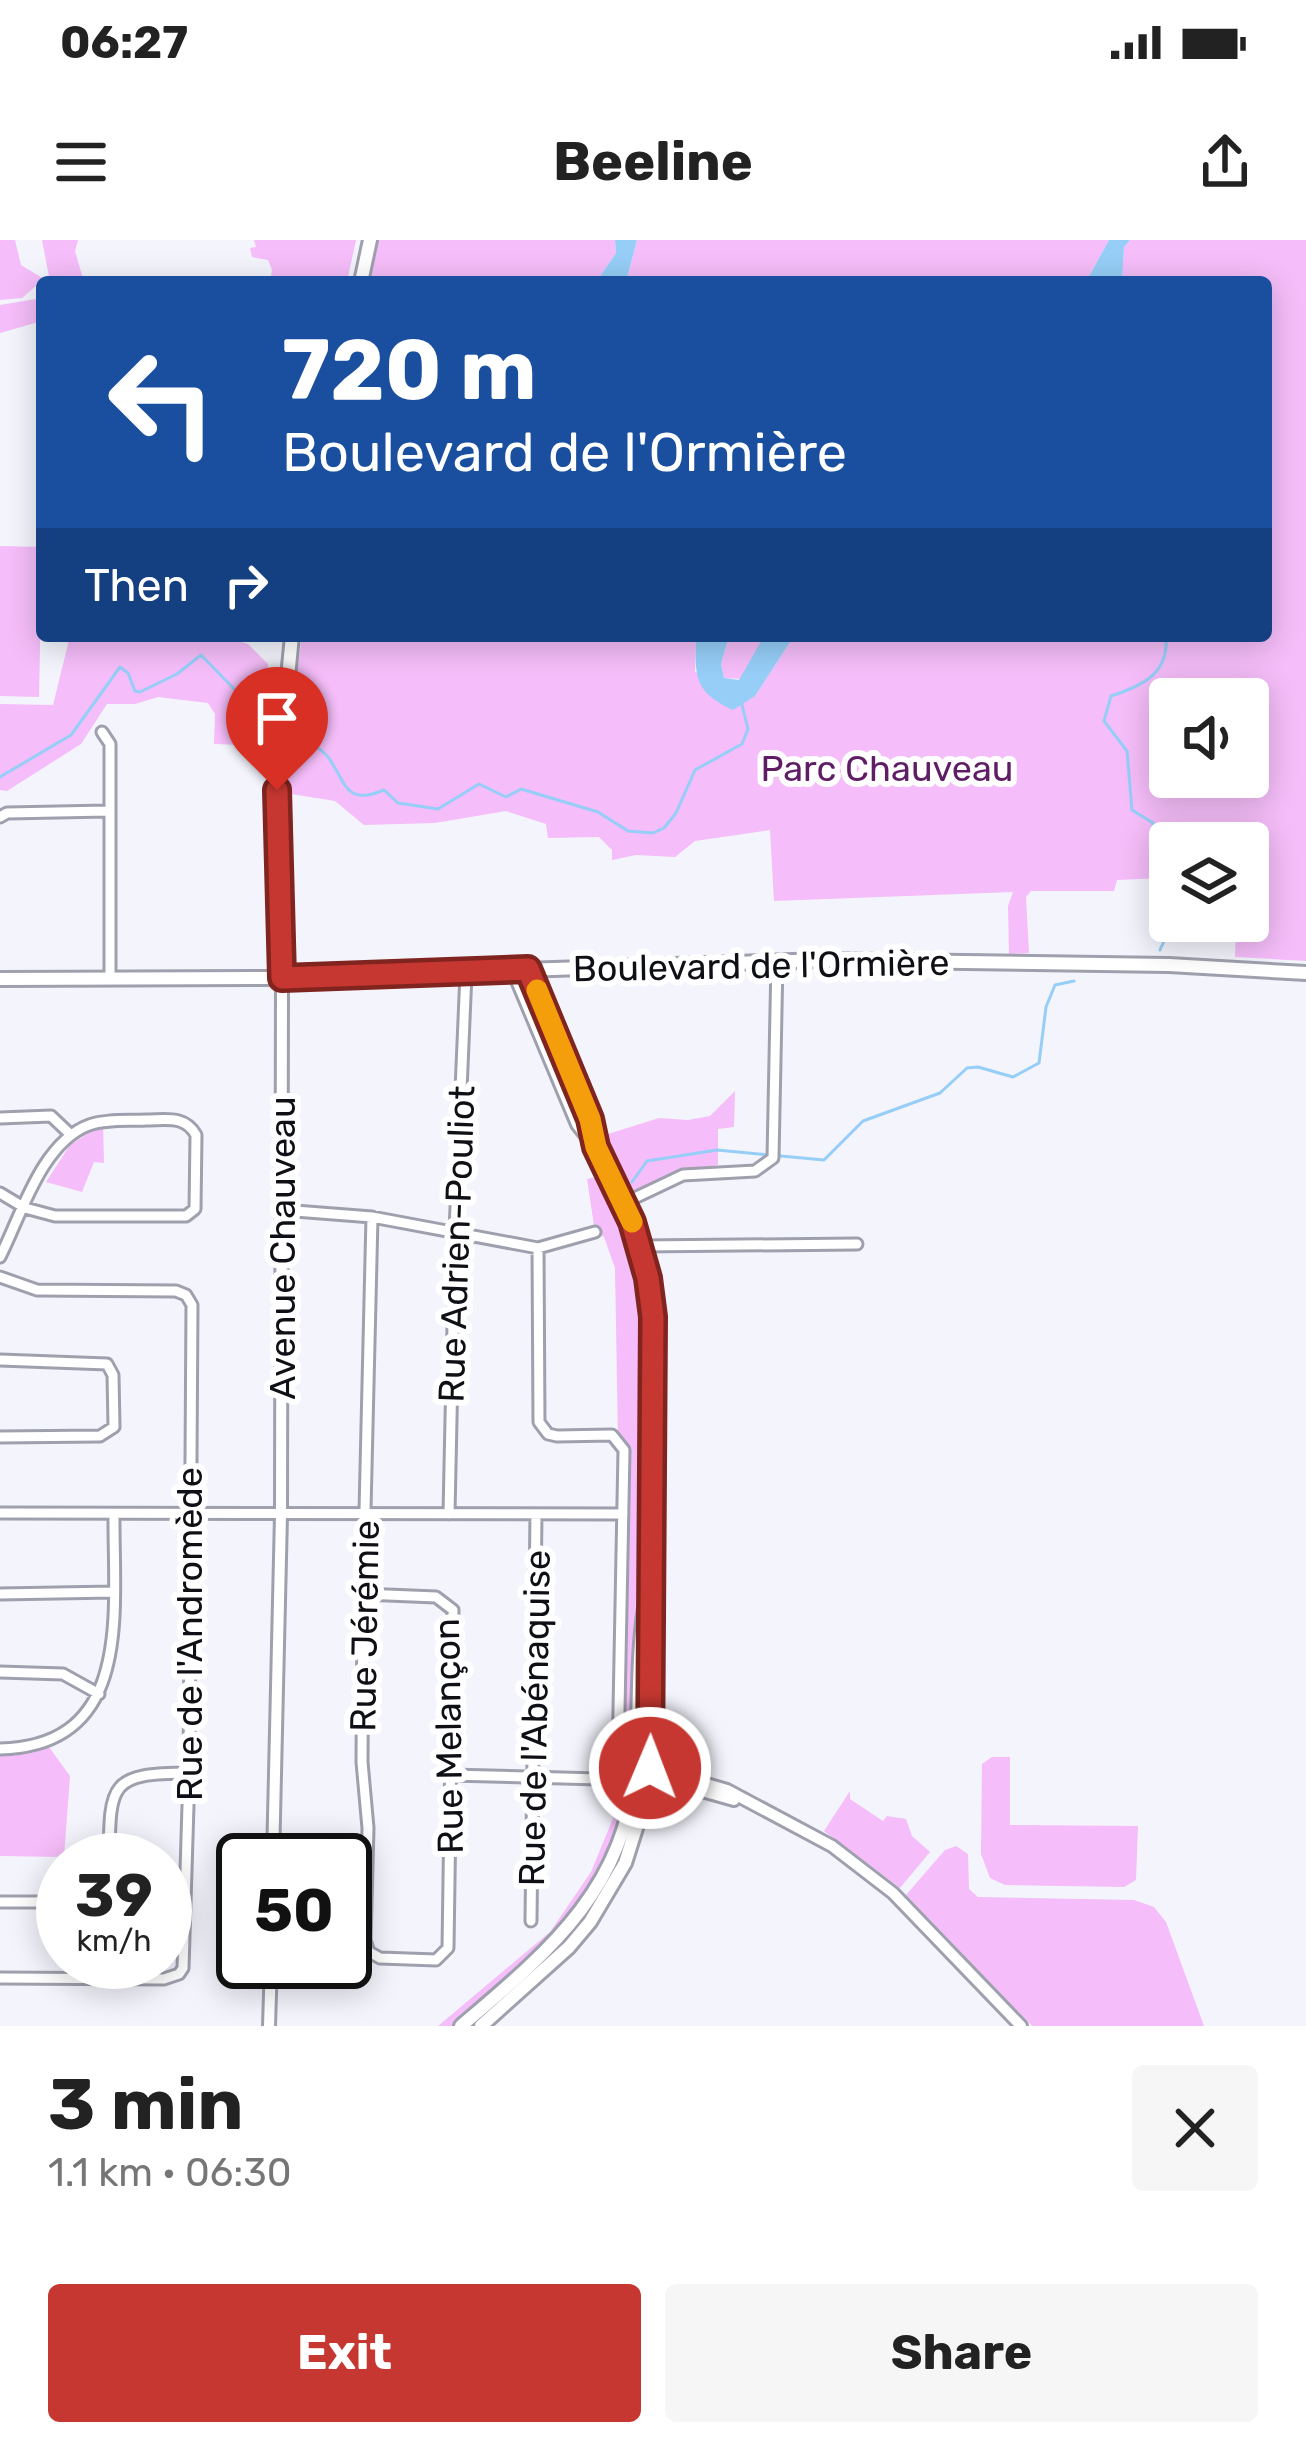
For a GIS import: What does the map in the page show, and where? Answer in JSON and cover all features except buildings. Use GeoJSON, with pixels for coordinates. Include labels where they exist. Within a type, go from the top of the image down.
{"type":"FeatureCollection","features":[{"type":"Feature","properties":{"kind":"main road"},"geometry":{"type":"LineString","coordinates":[[362,276],[370,240]]}},
{"type":"Feature","properties":{"kind":"main road","name":"Avenue Chauveau"},"geometry":{"type":"LineString","coordinates":[[282,978],[277,790],[291,642]]}},
{"type":"Feature","properties":{"kind":"main road","name":"Boulevard de l'Ormière"},"geometry":{"type":"LineString","coordinates":[[0,979],[282,978],[777,961],[1168,965],[1306,974]]}},
{"type":"Feature","properties":{"kind":"main road"},"geometry":{"type":"LineString","coordinates":[[481,2026],[569,1947],[609,1894],[633,1842],[642,1772],[650,1582],[653,1317],[640,1246],[596,1147],[578,1124],[521,970]]}},
{"type":"Feature","properties":{"kind":"main road"},"geometry":{"type":"LineString","coordinates":[[461,2026],[551,1948],[589,1902],[619,1841],[642,1772]]}},
{"type":"Feature","properties":{"kind":"street"},"geometry":{"type":"LineString","coordinates":[[102,732],[110,744],[110,977]]}},
{"type":"Feature","properties":{"kind":"street"},"geometry":{"type":"LineString","coordinates":[[0,817],[7,813],[107,811]]}},
{"type":"Feature","properties":{"kind":"street"},"geometry":{"type":"LineString","coordinates":[[624,1203],[683,1175],[755,1171],[774,1154],[777,961]]}},
{"type":"Feature","properties":{"kind":"street","name":"Rue Adrien-Pouliot"},"geometry":{"type":"LineString","coordinates":[[449,1514],[454,1231],[466,973]]}},
{"type":"Feature","properties":{"kind":"street","name":"Avenue Chauveau"},"geometry":{"type":"LineString","coordinates":[[274,1833],[281,1514],[282,978]]}},
{"type":"Feature","properties":{"kind":"street"},"geometry":{"type":"LineString","coordinates":[[0,1118],[51,1116],[71,1136]]}},
{"type":"Feature","properties":{"kind":"street"},"geometry":{"type":"LineString","coordinates":[[0,1193],[25,1208],[65,1217],[178,1217],[195,1209],[196,1135],[185,1121],[113,1121],[84,1127],[50,1158],[25,1208],[0,1258]]}},
{"type":"Feature","properties":{"kind":"street"},"geometry":{"type":"LineString","coordinates":[[282,1210],[372,1217],[538,1248],[595,1232]]}},
{"type":"Feature","properties":{"kind":"street","name":"Rue Jérémie"},"geometry":{"type":"LineString","coordinates":[[372,1217],[363,1594],[366,1946],[380,1958],[436,1960],[446,1954]]}},
{"type":"Feature","properties":{"kind":"street"},"geometry":{"type":"LineString","coordinates":[[640,1246],[857,1244]]}},
{"type":"Feature","properties":{"kind":"street"},"geometry":{"type":"LineString","coordinates":[[451,1774],[599,1779],[613,1773],[618,1762],[624,1450],[618,1438],[606,1434],[557,1436],[548,1434],[539,1422],[538,1248]]}},
{"type":"Feature","properties":{"kind":"street","name":"Rue de l'Andromède"},"geometry":{"type":"LineString","coordinates":[[0,1277],[37,1291],[176,1291],[192,1305],[187,1833]]}},
{"type":"Feature","properties":{"kind":"street"},"geometry":{"type":"LineString","coordinates":[[0,1360],[107,1364],[113,1375],[114,1427],[100,1436],[0,1437]]}},
{"type":"Feature","properties":{"kind":"street"},"geometry":{"type":"LineString","coordinates":[[0,1514],[622,1514]]}},
{"type":"Feature","properties":{"kind":"street"},"geometry":{"type":"LineString","coordinates":[[0,1749],[46,1742],[80,1720],[99,1694],[111,1657],[114,1514]]}},
{"type":"Feature","properties":{"kind":"street","name":"Rue de l'Abénaquise"},"geometry":{"type":"LineString","coordinates":[[531,1921],[536,1514]]}},
{"type":"Feature","properties":{"kind":"street"},"geometry":{"type":"LineString","coordinates":[[0,1594],[113,1592]]}},
{"type":"Feature","properties":{"kind":"street","name":"Rue Melançon"},"geometry":{"type":"LineString","coordinates":[[363,1594],[436,1597],[453,1610],[446,1954]]}},
{"type":"Feature","properties":{"kind":"street"},"geometry":{"type":"LineString","coordinates":[[0,1672],[62,1674],[99,1694]]}},
{"type":"Feature","properties":{"kind":"street"},"geometry":{"type":"LineString","coordinates":[[110,1833],[110,1806],[120,1787],[146,1773],[189,1772]]}},
{"type":"Feature","properties":{"kind":"street"},"geometry":{"type":"LineString","coordinates":[[642,1772],[771,1814],[815,1835],[870,1873],[1021,2026]]}},
{"type":"Feature","properties":{"kind":"street"},"geometry":{"type":"LineString","coordinates":[[0,1902],[36,1902]]}},
{"type":"Feature","properties":{"kind":"street"},"geometry":{"type":"LineString","coordinates":[[0,1978],[36,1978]]}},
{"type":"Feature","properties":{"kind":"street"},"geometry":{"type":"LineString","coordinates":[[269,2026],[270,1989]]}},
{"type":"Feature","properties":{"kind":"green space"},"geometry":{"type":"Polygon","coordinates":[[[0,240],[15,240],[21,265],[39,276],[36,286],[22,298],[0,300],[0,240]]]}},
{"type":"Feature","properties":{"kind":"green space"},"geometry":{"type":"Polygon","coordinates":[[[42,240],[78,240],[75,251],[82,276],[49,276],[42,240]]]}},
{"type":"Feature","properties":{"kind":"green space"},"geometry":{"type":"Polygon","coordinates":[[[254,240],[356,240],[348,276],[271,276],[268,260],[252,257],[250,248],[256,247],[254,240]]]}},
{"type":"Feature","properties":{"kind":"green space"},"geometry":{"type":"Polygon","coordinates":[[[376,240],[615,240],[616,253],[600,276],[368,276],[376,240]]]}},
{"type":"Feature","properties":{"kind":"green space"},"geometry":{"type":"Polygon","coordinates":[[[637,240],[1109,240],[1089,276],[628,276],[637,240]]]}},
{"type":"Feature","properties":{"kind":"green space","name":"Parc Chauveau"},"geometry":{"type":"Polygon","coordinates":[[[1130,240],[1306,240],[1306,961],[1235,957],[1235,942],[1269,942],[1269,822],[1149,822],[1149,879],[1117,880],[1114,891],[1031,891],[1026,897],[1029,953],[1009,954],[1008,906],[1013,892],[774,901],[770,830],[695,841],[675,857],[636,855],[612,860],[612,850],[599,837],[548,838],[546,824],[506,811],[435,823],[364,825],[335,801],[285,793],[301,642],[696,642],[695,672],[755,696],[790,642],[1272,642],[1272,276],[1122,276],[1124,247],[1130,240]]]}},
{"type":"Feature","properties":{"kind":"green space"},"geometry":{"type":"Polygon","coordinates":[[[36,299],[36,323],[0,333],[0,305],[36,299]]]}},
{"type":"Feature","properties":{"kind":"green space"},"geometry":{"type":"Polygon","coordinates":[[[0,546],[36,547],[39,697],[0,696],[0,546]]]}},
{"type":"Feature","properties":{"kind":"green space"},"geometry":{"type":"Polygon","coordinates":[[[69,642],[240,642],[268,664],[244,745],[214,744],[215,714],[208,703],[158,697],[135,704],[107,704],[81,744],[7,791],[0,790],[0,704],[53,705],[69,642]]]}},
{"type":"Feature","properties":{"kind":"green space","name":"Parc Chauveau"},"geometry":{"type":"Polygon","coordinates":[[[727,642],[761,642],[743,679],[724,678],[721,664],[727,642]]]}},
{"type":"Feature","properties":{"kind":"green space"},"geometry":{"type":"Polygon","coordinates":[[[735,1091],[734,1127],[718,1129],[718,1165],[678,1172],[631,1196],[605,1135],[659,1118],[710,1116],[735,1091]]]}},
{"type":"Feature","properties":{"kind":"green space"},"geometry":{"type":"Polygon","coordinates":[[[103,1124],[104,1163],[94,1162],[82,1192],[46,1182],[70,1145],[103,1124]]]}},
{"type":"Feature","properties":{"kind":"green space"},"geometry":{"type":"Polygon","coordinates":[[[596,1177],[625,1237],[640,1303],[641,1470],[629,1776],[614,1836],[575,1910],[554,1935],[453,2026],[438,2026],[550,1932],[591,1872],[614,1816],[624,1450],[618,1438],[615,1268],[604,1237],[595,1232],[587,1179],[596,1177]]]}},
{"type":"Feature","properties":{"kind":"green space"},"geometry":{"type":"Polygon","coordinates":[[[49,1747],[70,1776],[66,1833],[36,1833],[36,1857],[0,1856],[0,1753],[32,1753],[49,1747]]]}},
{"type":"Feature","properties":{"kind":"green space"},"geometry":{"type":"Polygon","coordinates":[[[992,1757],[1010,1757],[1010,1825],[1138,1826],[1136,1880],[1124,1887],[1005,1885],[990,1878],[981,1854],[982,1764],[992,1757]]]}},
{"type":"Feature","properties":{"kind":"green space"},"geometry":{"type":"Polygon","coordinates":[[[850,1791],[850,1799],[883,1821],[887,1816],[906,1819],[912,1836],[930,1852],[900,1888],[824,1831],[850,1791]]]}},
{"type":"Feature","properties":{"kind":"green space"},"geometry":{"type":"Polygon","coordinates":[[[956,1846],[968,1854],[969,1889],[978,1897],[1134,1900],[1154,1907],[1166,1922],[1204,2026],[1032,2026],[906,1895],[945,1850],[956,1846]]]}},
{"type":"Feature","properties":{"kind":"water"},"geometry":{"type":"Polygon","coordinates":[[[615,240],[637,240],[628,276],[600,276],[616,253],[615,240]]]}},
{"type":"Feature","properties":{"kind":"water"},"geometry":{"type":"Polygon","coordinates":[[[1109,240],[1130,240],[1124,247],[1122,276],[1089,276],[1109,240]]]}},
{"type":"Feature","properties":{"kind":"water"},"geometry":{"type":"Polygon","coordinates":[[[696,642],[727,642],[721,664],[724,678],[739,680],[761,642],[790,642],[755,696],[733,710],[703,689],[696,642]]]}},
{"type":"Feature","properties":{"kind":"waterway"},"geometry":{"type":"LineString","coordinates":[[1151,822],[1132,810],[1127,751],[1104,721],[1111,696],[1143,683],[1158,669],[1166,642]]}},
{"type":"Feature","properties":{"kind":"waterway"},"geometry":{"type":"LineString","coordinates":[[0,777],[71,735],[120,667],[140,692],[177,674],[201,655],[244,699],[265,712]]}},
{"type":"Feature","properties":{"kind":"waterway"},"geometry":{"type":"LineString","coordinates":[[289,729],[324,753],[353,793],[384,790],[398,803],[438,809],[479,784],[506,797],[521,789],[598,812],[628,831],[653,833],[676,813],[695,770],[742,744],[748,729],[741,701]]}},
{"type":"Feature","properties":{"kind":"waterway"},"geometry":{"type":"LineString","coordinates":[[1160,950],[1164,942]]}},
{"type":"Feature","properties":{"kind":"waterway"},"geometry":{"type":"LineString","coordinates":[[632,1182],[647,1161],[717,1150],[824,1160],[863,1121],[940,1093],[967,1068],[1013,1077],[1039,1063],[1046,1007],[1055,985],[1074,981]]}},
{"type":"Feature","properties":{"kind":"slow traffic"},"geometry":{"type":"LineString","coordinates":[[537,990],[590,1119],[596,1147],[632,1222]]}},
{"type":"Feature","properties":{"kind":"route"},"geometry":{"type":"LineString","coordinates":[[277,790],[282,978],[528,969],[590,1119],[596,1147],[632,1222],[653,1317],[650,1768]]}}]}
